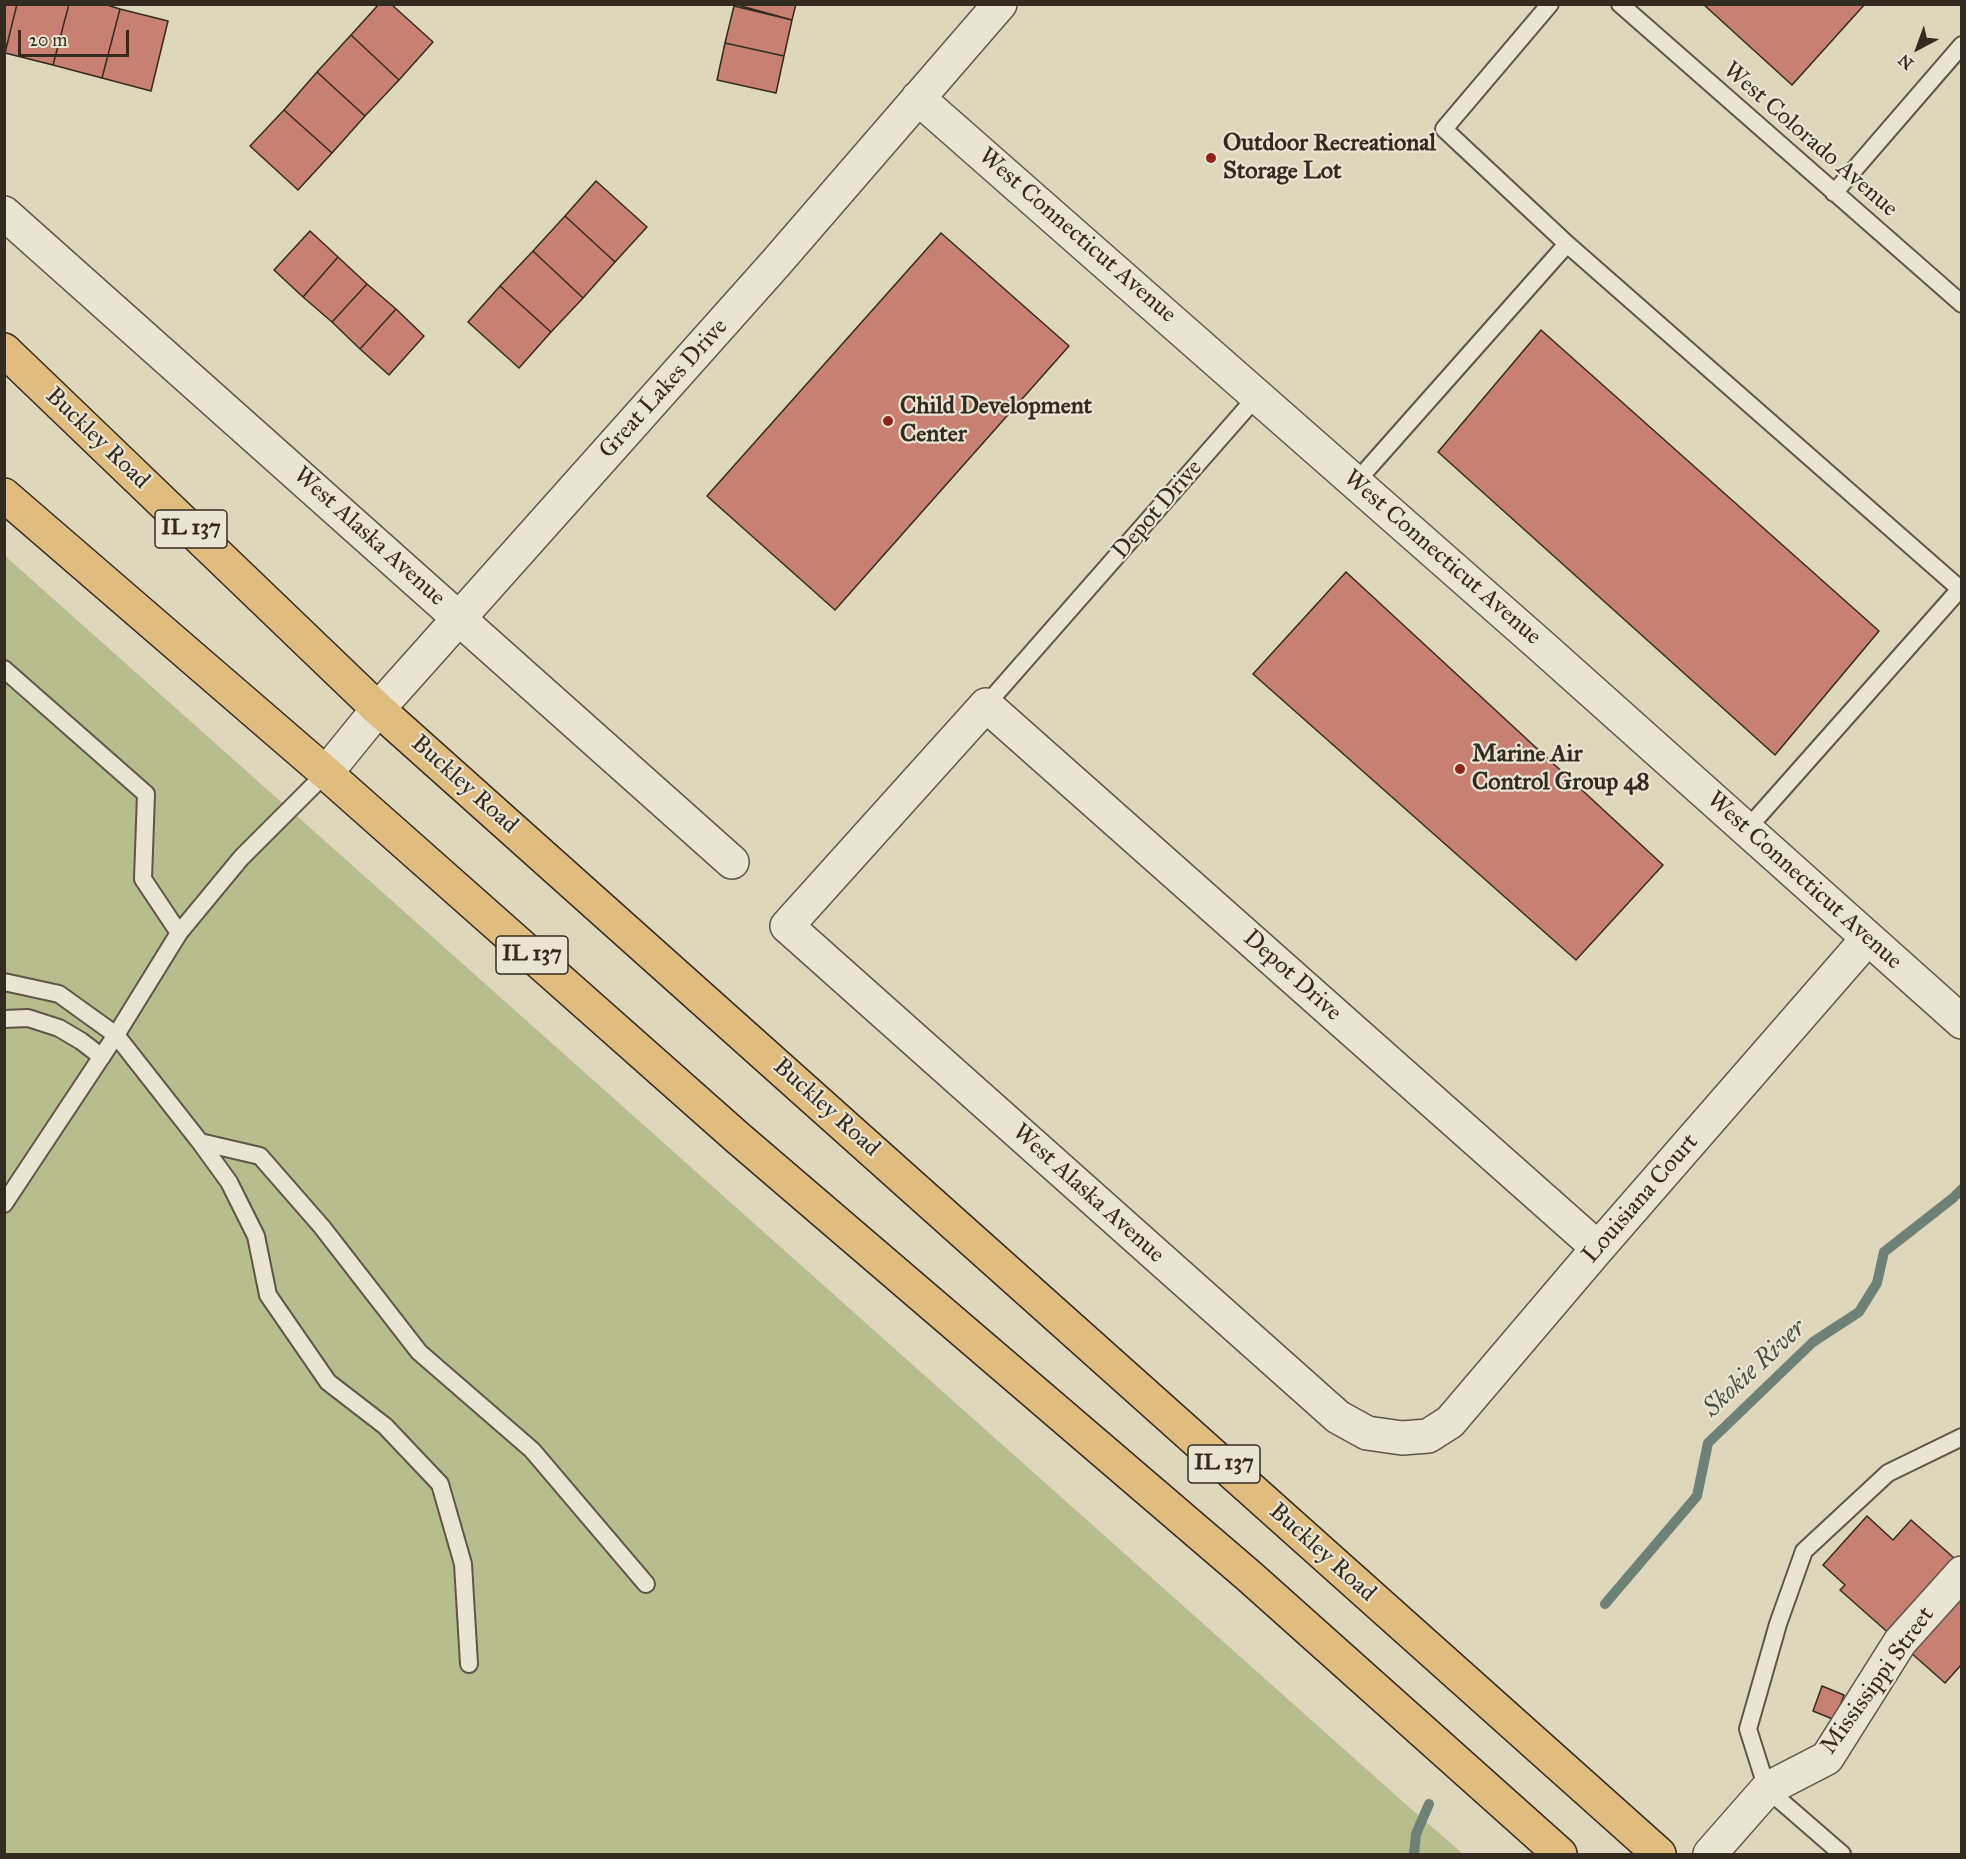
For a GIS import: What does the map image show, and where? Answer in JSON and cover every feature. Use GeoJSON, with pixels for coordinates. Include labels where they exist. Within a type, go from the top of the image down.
{"type":"FeatureCollection","features":[{"type":"Feature","properties":{"kind":"highway","name":"Buckley Road"},"geometry":{"type":"LineString","coordinates":[[4,350],[378,709],[1659,1854]]}},
{"type":"Feature","properties":{"kind":"highway","name":"IL 137"},"geometry":{"type":"LineString","coordinates":[[4,495],[326,773],[738,1138],[1249,1576],[1560,1854]]}},
{"type":"Feature","properties":{"kind":"street","name":"Great Lakes Drive"},"geometry":{"type":"LineString","coordinates":[[326,773],[378,709],[775,264],[1000,4]]}},
{"type":"Feature","properties":{"kind":"street","name":"West Connecticut Avenue"},"geometry":{"type":"LineString","coordinates":[[918,98],[1258,395],[1962,1022]]}},
{"type":"Feature","properties":{"kind":"street","name":"West Alaska Avenue"},"geometry":{"type":"LineString","coordinates":[[4,213],[732,862]]}},
{"type":"Feature","properties":{"kind":"street","name":"Depot Drive"},"geometry":{"type":"LineString","coordinates":[[787,926],[986,705],[1599,1248]]}},
{"type":"Feature","properties":{"kind":"street","name":"West Alaska Avenue"},"geometry":{"type":"LineString","coordinates":[[787,926],[1338,1417],[1367,1433],[1402,1438]]}},
{"type":"Feature","properties":{"kind":"street","name":"Louisiana Court"},"geometry":{"type":"LineString","coordinates":[[1402,1438],[1428,1436],[1450,1422],[1868,938]]}},
{"type":"Feature","properties":{"kind":"street","name":"Mississippi Street"},"geometry":{"type":"LineString","coordinates":[[1710,1854],[1767,1789],[1827,1758],[1900,1642],[1962,1573]]}},
{"type":"Feature","properties":{"kind":"lane"},"geometry":{"type":"LineString","coordinates":[[1550,4],[1444,129],[1567,244],[1960,589],[1747,830]]}},
{"type":"Feature","properties":{"kind":"lane","name":"West Colorado Avenue"},"geometry":{"type":"LineString","coordinates":[[1624,9],[1962,304]]}},
{"type":"Feature","properties":{"kind":"lane"},"geometry":{"type":"LineString","coordinates":[[1834,193],[1962,45]]}},
{"type":"Feature","properties":{"kind":"lane"},"geometry":{"type":"LineString","coordinates":[[1356,482],[1567,244]]}},
{"type":"Feature","properties":{"kind":"lane","name":"Depot Drive"},"geometry":{"type":"LineString","coordinates":[[986,705],[1258,395]]}},
{"type":"Feature","properties":{"kind":"lane"},"geometry":{"type":"LineString","coordinates":[[4,669],[146,794],[142,879],[179,933]]}},
{"type":"Feature","properties":{"kind":"lane"},"geometry":{"type":"LineString","coordinates":[[4,1204],[102,1057],[179,933],[241,858],[326,773]]}},
{"type":"Feature","properties":{"kind":"lane"},"geometry":{"type":"LineString","coordinates":[[4,982],[59,994],[116,1035],[229,1182],[256,1236],[268,1296],[328,1382],[386,1425],[440,1484],[463,1564],[469,1664]]}},
{"type":"Feature","properties":{"kind":"lane"},"geometry":{"type":"LineString","coordinates":[[4,1019],[28,1018],[59,1028],[102,1057]]}},
{"type":"Feature","properties":{"kind":"lane"},"geometry":{"type":"LineString","coordinates":[[200,1142],[260,1156],[322,1227],[419,1352],[532,1450],[646,1584]]}},
{"type":"Feature","properties":{"kind":"lane"},"geometry":{"type":"LineString","coordinates":[[1842,1854],[1767,1789],[1748,1729],[1778,1624],[1804,1551],[1888,1473],[1962,1437]]}},
{"type":"Feature","properties":{"kind":"green space"},"geometry":{"type":"Polygon","coordinates":[[[4,555],[1410,1808],[1463,1854],[5,1854],[4,555]]]}},
{"type":"Feature","properties":{"kind":"building"},"geometry":{"type":"Polygon","coordinates":[[[4,4],[17,4],[5,53],[4,53],[4,4]]]}},
{"type":"Feature","properties":{"kind":"building"},"geometry":{"type":"Polygon","coordinates":[[[17,4],[69,4],[53,65],[5,53],[17,4]]]}},
{"type":"Feature","properties":{"kind":"building"},"geometry":{"type":"Polygon","coordinates":[[[69,4],[104,4],[120,9],[102,78],[53,65],[69,4]]]}},
{"type":"Feature","properties":{"kind":"building"},"geometry":{"type":"Polygon","coordinates":[[[379,4],[391,4],[433,42],[399,80],[351,35],[379,4]]]}},
{"type":"Feature","properties":{"kind":"building"},"geometry":{"type":"Polygon","coordinates":[[[734,4],[796,4],[792,20],[734,4]]]}},
{"type":"Feature","properties":{"kind":"building"},"geometry":{"type":"Polygon","coordinates":[[[1703,4],[1865,4],[1792,85],[1703,4]]]}},
{"type":"Feature","properties":{"kind":"building"},"geometry":{"type":"Polygon","coordinates":[[[734,6],[792,20],[784,56],[725,43],[734,6]]]}},
{"type":"Feature","properties":{"kind":"building"},"geometry":{"type":"Polygon","coordinates":[[[120,9],[168,21],[151,91],[102,78],[120,9]]]}},
{"type":"Feature","properties":{"kind":"building"},"geometry":{"type":"Polygon","coordinates":[[[351,35],[399,80],[365,116],[317,72],[351,35]]]}},
{"type":"Feature","properties":{"kind":"building"},"geometry":{"type":"Polygon","coordinates":[[[725,43],[784,56],[776,93],[717,80],[725,43]]]}},
{"type":"Feature","properties":{"kind":"building"},"geometry":{"type":"Polygon","coordinates":[[[317,72],[365,116],[332,153],[284,110],[317,72]]]}},
{"type":"Feature","properties":{"kind":"building"},"geometry":{"type":"Polygon","coordinates":[[[284,110],[332,153],[298,190],[250,146],[284,110]]]}},
{"type":"Feature","properties":{"kind":"building"},"geometry":{"type":"Polygon","coordinates":[[[596,181],[647,227],[615,262],[565,216],[596,181]]]}},
{"type":"Feature","properties":{"kind":"building"},"geometry":{"type":"Polygon","coordinates":[[[565,216],[615,262],[583,298],[533,251],[565,216]]]}},
{"type":"Feature","properties":{"kind":"building"},"geometry":{"type":"Polygon","coordinates":[[[310,231],[338,257],[303,297],[274,270],[310,231]]]}},
{"type":"Feature","properties":{"kind":"building","name":"Child Development Center"},"geometry":{"type":"Polygon","coordinates":[[[941,233],[1069,346],[835,610],[707,496],[941,233]]]}},
{"type":"Feature","properties":{"kind":"building"},"geometry":{"type":"Polygon","coordinates":[[[533,251],[583,298],[551,332],[500,286],[533,251]]]}},
{"type":"Feature","properties":{"kind":"building"},"geometry":{"type":"Polygon","coordinates":[[[338,257],[367,284],[332,322],[303,297],[338,257]]]}},
{"type":"Feature","properties":{"kind":"building"},"geometry":{"type":"Polygon","coordinates":[[[367,284],[396,309],[360,349],[332,322],[367,284]]]}},
{"type":"Feature","properties":{"kind":"building"},"geometry":{"type":"Polygon","coordinates":[[[500,286],[551,332],[519,368],[468,322],[500,286]]]}},
{"type":"Feature","properties":{"kind":"building"},"geometry":{"type":"Polygon","coordinates":[[[396,309],[424,336],[389,375],[360,349],[396,309]]]}},
{"type":"Feature","properties":{"kind":"building"},"geometry":{"type":"Polygon","coordinates":[[[1541,330],[1879,631],[1775,755],[1438,452],[1541,330]]]}},
{"type":"Feature","properties":{"kind":"building","name":"Marine Air Control Group 48"},"geometry":{"type":"Polygon","coordinates":[[[1346,572],[1663,865],[1576,960],[1253,674],[1346,572]]]}},
{"type":"Feature","properties":{"kind":"building"},"geometry":{"type":"Polygon","coordinates":[[[1867,1516],[1893,1540],[1911,1520],[1962,1565],[1962,1664],[1945,1683],[1840,1590],[1845,1585],[1823,1565],[1867,1516]]]}},
{"type":"Feature","properties":{"kind":"building"},"geometry":{"type":"Polygon","coordinates":[[[1822,1686],[1844,1695],[1835,1720],[1813,1711],[1822,1686]]]}},
{"type":"Feature","properties":{"kind":"waterway","name":"Skokie River"},"geometry":{"type":"LineString","coordinates":[[1605,1604],[1697,1496],[1708,1443],[1813,1342],[1859,1312],[1877,1283],[1884,1252],[1962,1189]]}},
{"type":"Feature","properties":{"kind":"waterway","name":"Skokie River"},"geometry":{"type":"LineString","coordinates":[[1414,1854],[1416,1834],[1429,1804]]}},
{"type":"Feature","properties":{"kind":"place","name":"Outdoor Recreational Storage Lot"},"geometry":{"type":"Point","coordinates":[1211,158]}},
{"type":"Feature","properties":{"kind":"place","name":"Child Development Center"},"geometry":{"type":"Point","coordinates":[888,421]}},
{"type":"Feature","properties":{"kind":"place","name":"Marine Air Control Group 48"},"geometry":{"type":"Point","coordinates":[1460,769]}}]}
